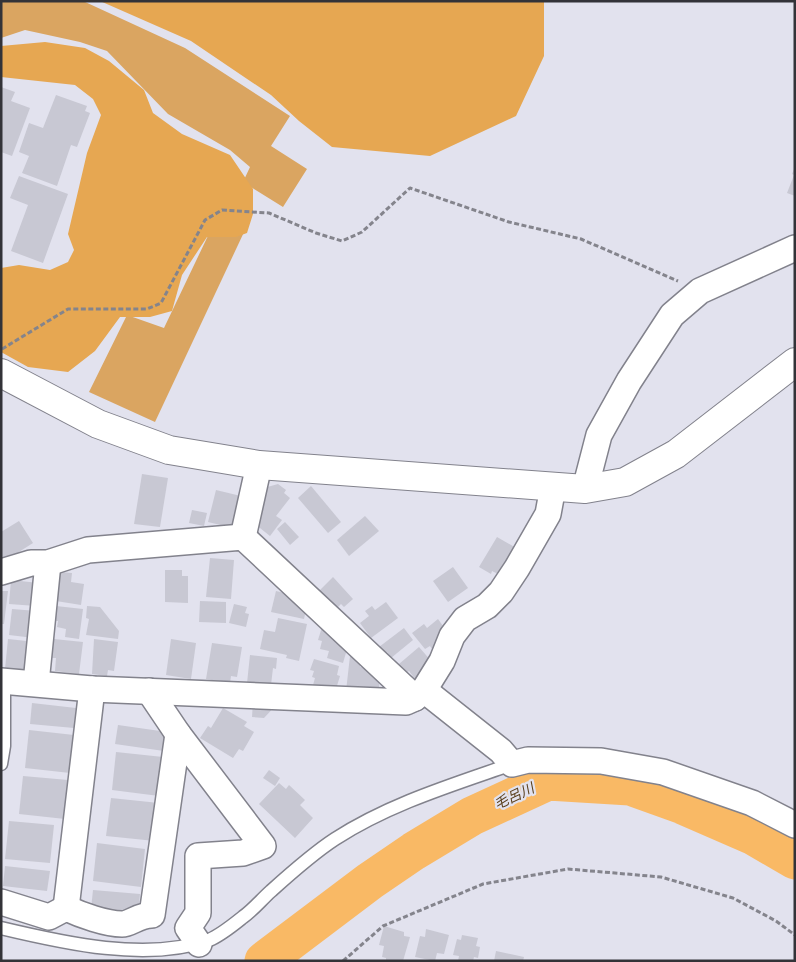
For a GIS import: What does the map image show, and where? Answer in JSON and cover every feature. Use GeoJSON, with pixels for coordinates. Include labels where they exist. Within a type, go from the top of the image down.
{"type":"FeatureCollection","features":[{"type":"Feature","properties":{"kind":"street"},"geometry":{"type":"LineString","coordinates":[[585,489],[599,434],[629,381],[672,315],[700,290],[795,248]]}},
{"type":"Feature","properties":{"kind":"street"},"geometry":{"type":"LineString","coordinates":[[1,372],[98,424],[169,450],[259,465],[585,489],[626,482],[676,454],[795,362]]}},
{"type":"Feature","properties":{"kind":"street"},"geometry":{"type":"LineString","coordinates":[[243,537],[259,465]]}},
{"type":"Feature","properties":{"kind":"street"},"geometry":{"type":"LineString","coordinates":[[2,682],[148,691],[406,702],[420,694],[442,661],[452,636],[465,620],[487,606],[502,592],[529,550],[548,514],[553,487]]}},
{"type":"Feature","properties":{"kind":"street"},"geometry":{"type":"LineString","coordinates":[[1,572],[31,563],[48,564],[88,550],[243,537],[420,694],[501,751],[512,764],[528,760],[601,761],[663,772],[752,804],[795,825]]}},
{"type":"Feature","properties":{"kind":"street"},"geometry":{"type":"LineString","coordinates":[[36,684],[48,564]]}},
{"type":"Feature","properties":{"kind":"street"},"geometry":{"type":"LineString","coordinates":[[66,908],[92,688]]}},
{"type":"Feature","properties":{"kind":"street"},"geometry":{"type":"LineString","coordinates":[[148,691],[178,734],[263,846],[243,853],[198,856],[198,913],[188,928],[199,944]]}},
{"type":"Feature","properties":{"kind":"street"},"geometry":{"type":"LineString","coordinates":[[66,908],[85,916],[124,924],[142,915],[152,915],[178,734]]}},
{"type":"Feature","properties":{"kind":"street"},"geometry":{"type":"LineString","coordinates":[[1,902],[49,917],[66,908]]}},
{"type":"Feature","properties":{"kind":"lane"},"geometry":{"type":"LineString","coordinates":[[1,764],[4,746],[2,682]]}},
{"type":"Feature","properties":{"kind":"lane"},"geometry":{"type":"LineString","coordinates":[[1,928],[78,946],[158,953],[199,944],[212,939],[244,917],[308,858],[335,839],[386,810],[512,764]]}},
{"type":"Feature","properties":{"kind":"path"},"geometry":{"type":"LineString","coordinates":[[1,350],[68,309],[147,309],[162,303],[206,220],[222,210],[269,213],[316,233],[342,241],[362,232],[410,188],[509,222],[581,239],[700,290]]}},
{"type":"Feature","properties":{"kind":"path"},"geometry":{"type":"LineString","coordinates":[[343,961],[383,926],[483,884],[568,869],[661,877],[732,898],[776,921],[795,935]]}},
{"type":"Feature","properties":{"kind":"shaded area"},"geometry":{"type":"Polygon","coordinates":[[[1,1],[83,1],[185,48],[290,116],[271,146],[307,169],[283,207],[243,182],[250,167],[230,150],[168,114],[107,51],[80,42],[25,30],[1,38],[1,1]]]}},
{"type":"Feature","properties":{"kind":"shaded area"},"geometry":{"type":"Polygon","coordinates":[[[100,1],[544,1],[544,56],[516,116],[430,156],[332,147],[299,121],[271,95],[191,41],[100,1]]]}},
{"type":"Feature","properties":{"kind":"shaded area"},"geometry":{"type":"Polygon","coordinates":[[[45,42],[85,48],[109,61],[144,90],[153,113],[182,134],[230,155],[253,189],[253,214],[247,233],[236,237],[207,237],[182,275],[172,311],[150,317],[120,317],[95,351],[68,372],[28,367],[1,352],[1,268],[19,265],[50,270],[68,262],[74,250],[68,234],[87,153],[101,115],[93,99],[75,85],[1,77],[1,46],[45,42]]]}},
{"type":"Feature","properties":{"kind":"shaded area"},"geometry":{"type":"Polygon","coordinates":[[[216,219],[245,230],[155,422],[89,392],[127,315],[164,328],[216,219]]]}},
{"type":"Feature","properties":{"kind":"building"},"geometry":{"type":"Polygon","coordinates":[[[1,87],[15,92],[11,101],[30,108],[12,156],[1,152],[1,87]]]}},
{"type":"Feature","properties":{"kind":"building"},"geometry":{"type":"Polygon","coordinates":[[[56,95],[87,106],[85,111],[90,113],[77,147],[71,145],[57,186],[22,173],[29,156],[19,152],[29,123],[43,128],[56,95]]]}},
{"type":"Feature","properties":{"kind":"building"},"geometry":{"type":"Polygon","coordinates":[[[795,167],[795,196],[787,193],[795,167]]]}},
{"type":"Feature","properties":{"kind":"building"},"geometry":{"type":"Polygon","coordinates":[[[19,176],[68,194],[43,263],[11,251],[28,205],[10,198],[19,176]]]}},
{"type":"Feature","properties":{"kind":"building"},"geometry":{"type":"Polygon","coordinates":[[[142,474],[168,478],[160,527],[134,524],[142,474]]]}},
{"type":"Feature","properties":{"kind":"building"},"geometry":{"type":"Polygon","coordinates":[[[278,484],[286,490],[284,493],[290,498],[276,516],[282,520],[270,536],[255,524],[264,488],[278,484]]]}},
{"type":"Feature","properties":{"kind":"building"},"geometry":{"type":"Polygon","coordinates":[[[311,486],[341,522],[328,533],[298,498],[311,486]]]}},
{"type":"Feature","properties":{"kind":"building"},"geometry":{"type":"Polygon","coordinates":[[[216,490],[245,497],[237,529],[208,522],[216,490]]]}},
{"type":"Feature","properties":{"kind":"building"},"geometry":{"type":"Polygon","coordinates":[[[192,510],[207,513],[204,526],[189,523],[192,510]]]}},
{"type":"Feature","properties":{"kind":"building"},"geometry":{"type":"Polygon","coordinates":[[[365,516],[379,531],[349,556],[337,540],[365,516]]]}},
{"type":"Feature","properties":{"kind":"building"},"geometry":{"type":"Polygon","coordinates":[[[19,521],[33,543],[3,562],[1,559],[1,532],[19,521]]]}},
{"type":"Feature","properties":{"kind":"building"},"geometry":{"type":"Polygon","coordinates":[[[285,522],[299,537],[290,545],[277,529],[285,522]]]}},
{"type":"Feature","properties":{"kind":"building"},"geometry":{"type":"Polygon","coordinates":[[[497,537],[518,549],[502,576],[492,571],[491,574],[479,567],[497,537]]]}},
{"type":"Feature","properties":{"kind":"building"},"geometry":{"type":"Polygon","coordinates":[[[210,558],[234,560],[231,599],[206,597],[210,558]]]}},
{"type":"Feature","properties":{"kind":"building"},"geometry":{"type":"Polygon","coordinates":[[[453,567],[468,588],[448,602],[433,581],[453,567]]]}},
{"type":"Feature","properties":{"kind":"building"},"geometry":{"type":"Polygon","coordinates":[[[165,570],[182,570],[182,576],[188,576],[188,603],[165,602],[165,570]]]}},
{"type":"Feature","properties":{"kind":"building"},"geometry":{"type":"Polygon","coordinates":[[[60,572],[72,573],[71,582],[84,584],[81,605],[56,601],[60,572]]]}},
{"type":"Feature","properties":{"kind":"building"},"geometry":{"type":"Polygon","coordinates":[[[333,577],[353,599],[344,607],[341,604],[336,609],[319,591],[333,577]]]}},
{"type":"Feature","properties":{"kind":"building"},"geometry":{"type":"Polygon","coordinates":[[[11,580],[39,583],[36,606],[9,604],[11,580]]]}},
{"type":"Feature","properties":{"kind":"building"},"geometry":{"type":"Polygon","coordinates":[[[1,591],[8,591],[4,624],[1,624],[1,591]]]}},
{"type":"Feature","properties":{"kind":"building"},"geometry":{"type":"Polygon","coordinates":[[[276,591],[301,597],[307,605],[304,619],[271,612],[276,591]]]}},
{"type":"Feature","properties":{"kind":"building"},"geometry":{"type":"Polygon","coordinates":[[[200,601],[226,602],[226,623],[199,622],[200,601]]]}},
{"type":"Feature","properties":{"kind":"building"},"geometry":{"type":"Polygon","coordinates":[[[386,602],[398,618],[371,638],[360,623],[369,616],[365,611],[372,606],[375,610],[386,602]]]}},
{"type":"Feature","properties":{"kind":"building"},"geometry":{"type":"Polygon","coordinates":[[[234,604],[247,607],[245,613],[249,614],[246,627],[229,623],[234,604]]]}},
{"type":"Feature","properties":{"kind":"building"},"geometry":{"type":"Polygon","coordinates":[[[56,606],[83,609],[79,639],[65,637],[66,629],[57,627],[58,621],[54,621],[56,606]]]}},
{"type":"Feature","properties":{"kind":"building"},"geometry":{"type":"Polygon","coordinates":[[[87,606],[100,607],[119,631],[118,639],[86,635],[89,619],[86,618],[87,606]]]}},
{"type":"Feature","properties":{"kind":"building"},"geometry":{"type":"Polygon","coordinates":[[[12,609],[37,611],[34,638],[9,635],[12,609]]]}},
{"type":"Feature","properties":{"kind":"building"},"geometry":{"type":"Polygon","coordinates":[[[278,618],[307,624],[299,661],[286,658],[287,655],[260,649],[264,630],[275,632],[278,618]]]}},
{"type":"Feature","properties":{"kind":"building"},"geometry":{"type":"Polygon","coordinates":[[[438,619],[448,633],[432,649],[430,646],[425,649],[412,633],[424,624],[427,628],[438,619]]]}},
{"type":"Feature","properties":{"kind":"building"},"geometry":{"type":"Polygon","coordinates":[[[322,627],[348,646],[343,663],[327,658],[329,651],[320,649],[322,641],[318,640],[322,627]]]}},
{"type":"Feature","properties":{"kind":"building"},"geometry":{"type":"Polygon","coordinates":[[[404,628],[413,640],[391,658],[387,652],[384,654],[379,647],[404,628]]]}},
{"type":"Feature","properties":{"kind":"building"},"geometry":{"type":"Polygon","coordinates":[[[8,639],[36,642],[26,672],[5,669],[8,639]]]}},
{"type":"Feature","properties":{"kind":"building"},"geometry":{"type":"Polygon","coordinates":[[[54,639],[83,642],[79,674],[55,671],[56,658],[52,658],[54,639]]]}},
{"type":"Feature","properties":{"kind":"building"},"geometry":{"type":"Polygon","coordinates":[[[94,639],[118,642],[114,671],[108,670],[107,676],[92,674],[94,639]]]}},
{"type":"Feature","properties":{"kind":"building"},"geometry":{"type":"Polygon","coordinates":[[[171,639],[196,643],[191,679],[166,675],[171,639]]]}},
{"type":"Feature","properties":{"kind":"building"},"geometry":{"type":"Polygon","coordinates":[[[212,643],[242,647],[237,677],[231,676],[230,683],[206,679],[212,643]]]}},
{"type":"Feature","properties":{"kind":"building"},"geometry":{"type":"Polygon","coordinates":[[[419,647],[432,662],[419,684],[409,671],[406,673],[399,664],[419,647]]]}},
{"type":"Feature","properties":{"kind":"building"},"geometry":{"type":"Polygon","coordinates":[[[250,655],[277,658],[276,669],[273,668],[271,685],[247,683],[250,655]]]}},
{"type":"Feature","properties":{"kind":"building"},"geometry":{"type":"Polygon","coordinates":[[[350,656],[361,658],[360,667],[381,670],[378,695],[346,691],[350,656]]]}},
{"type":"Feature","properties":{"kind":"building"},"geometry":{"type":"Polygon","coordinates":[[[314,659],[339,666],[337,675],[340,676],[336,689],[325,686],[324,689],[313,685],[315,678],[312,677],[314,671],[310,670],[314,659]]]}},
{"type":"Feature","properties":{"kind":"building"},"geometry":{"type":"Polygon","coordinates":[[[253,700],[278,703],[264,718],[252,717],[253,700]]]}},
{"type":"Feature","properties":{"kind":"building"},"geometry":{"type":"Polygon","coordinates":[[[32,703],[76,708],[74,728],[30,724],[32,703]]]}},
{"type":"Feature","properties":{"kind":"building"},"geometry":{"type":"Polygon","coordinates":[[[223,708],[247,722],[244,726],[254,732],[243,751],[239,749],[233,758],[200,738],[208,726],[211,728],[223,708]]]}},
{"type":"Feature","properties":{"kind":"building"},"geometry":{"type":"Polygon","coordinates":[[[118,725],[167,732],[164,751],[115,744],[118,725]]]}},
{"type":"Feature","properties":{"kind":"building"},"geometry":{"type":"Polygon","coordinates":[[[29,730],[74,735],[70,773],[25,768],[29,730]]]}},
{"type":"Feature","properties":{"kind":"building"},"geometry":{"type":"Polygon","coordinates":[[[116,752],[163,757],[159,796],[112,790],[116,752]]]}},
{"type":"Feature","properties":{"kind":"building"},"geometry":{"type":"Polygon","coordinates":[[[269,770],[280,778],[275,786],[263,778],[269,770]]]}},
{"type":"Feature","properties":{"kind":"building"},"geometry":{"type":"Polygon","coordinates":[[[23,776],[68,780],[65,819],[19,814],[23,776]]]}},
{"type":"Feature","properties":{"kind":"building"},"geometry":{"type":"Polygon","coordinates":[[[279,783],[286,789],[289,785],[305,800],[300,805],[313,818],[295,838],[259,804],[279,783]]]}},
{"type":"Feature","properties":{"kind":"building"},"geometry":{"type":"Polygon","coordinates":[[[111,798],[159,803],[155,841],[106,836],[111,798]]]}},
{"type":"Feature","properties":{"kind":"building"},"geometry":{"type":"Polygon","coordinates":[[[9,821],[54,825],[50,863],[5,859],[9,821]]]}},
{"type":"Feature","properties":{"kind":"building"},"geometry":{"type":"Polygon","coordinates":[[[97,843],[145,849],[141,887],[93,881],[97,843]]]}},
{"type":"Feature","properties":{"kind":"building"},"geometry":{"type":"Polygon","coordinates":[[[5,866],[50,871],[47,891],[3,886],[5,866]]]}},
{"type":"Feature","properties":{"kind":"building"},"geometry":{"type":"Polygon","coordinates":[[[93,890],[140,894],[138,914],[91,909],[93,890]]]}},
{"type":"Feature","properties":{"kind":"building"},"geometry":{"type":"Polygon","coordinates":[[[384,926],[404,932],[404,936],[410,937],[403,961],[386,961],[386,958],[382,957],[384,946],[379,945],[384,926]]]}},
{"type":"Feature","properties":{"kind":"building"},"geometry":{"type":"Polygon","coordinates":[[[426,929],[449,935],[444,954],[437,953],[435,961],[415,957],[420,936],[425,937],[426,929]]]}},
{"type":"Feature","properties":{"kind":"building"},"geometry":{"type":"Polygon","coordinates":[[[462,935],[478,938],[476,946],[480,947],[478,958],[474,957],[473,961],[458,961],[459,956],[453,955],[457,939],[461,940],[462,935]]]}},
{"type":"Feature","properties":{"kind":"building"},"geometry":{"type":"Polygon","coordinates":[[[496,951],[524,957],[523,961],[494,961],[496,951]]]}},
{"type":"Feature","properties":{"kind":"waterway","name":"毛呂川"},"geometry":{"type":"LineString","coordinates":[[264,961],[370,881],[414,851],[472,816],[548,781],[630,786],[683,805],[752,835],[795,860]]}}]}
